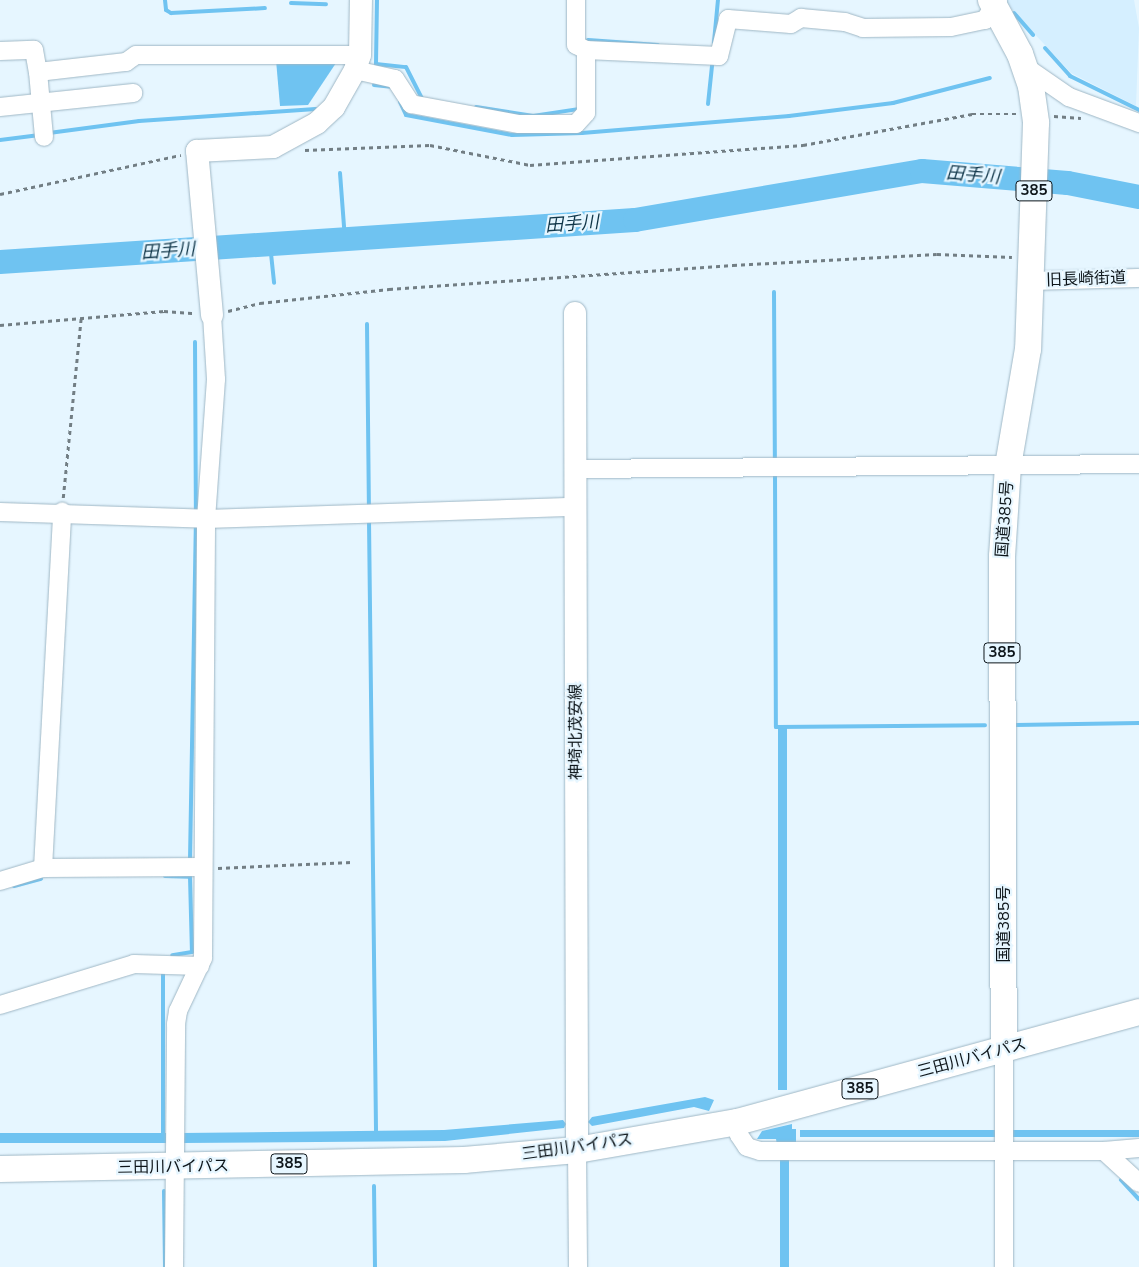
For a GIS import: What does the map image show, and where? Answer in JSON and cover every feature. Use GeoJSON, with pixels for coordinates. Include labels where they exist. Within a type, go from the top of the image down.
{"type":"FeatureCollection","features":[{"type":"Feature","properties":{"kind":"highway","name":"国道385号"},"geometry":{"type":"LineString","coordinates":[[994,2],[1024,66],[1031,86],[1035,119],[1032,270],[1028,349],[1008,466],[1002,556],[1004,1050]]}},
{"type":"Feature","properties":{"kind":"highway","name":"三田川バイパス"},"geometry":{"type":"LineString","coordinates":[[0,1169],[464,1160],[577,1150],[736,1122],[1139,1012]]}},
{"type":"Feature","properties":{"kind":"main road"},"geometry":{"type":"LineString","coordinates":[[212,310],[198,151],[273,147],[296,137],[334,107],[358,62],[361,0]]}},
{"type":"Feature","properties":{"kind":"main road","name":"神埼北茂安線"},"geometry":{"type":"LineString","coordinates":[[575,314],[577,1150]]}},
{"type":"Feature","properties":{"kind":"street"},"geometry":{"type":"LineString","coordinates":[[576,0],[576,45],[586,50],[720,56],[728,19],[791,24],[801,18],[845,22],[863,28],[951,27],[985,20],[994,2]]}},
{"type":"Feature","properties":{"kind":"street"},"geometry":{"type":"LineString","coordinates":[[0,52],[34,50],[44,137]]}},
{"type":"Feature","properties":{"kind":"street"},"geometry":{"type":"LineString","coordinates":[[38,72],[126,62],[136,55],[358,62],[395,79],[411,104],[519,124],[576,124],[586,114],[586,50]]}},
{"type":"Feature","properties":{"kind":"street"},"geometry":{"type":"LineString","coordinates":[[1024,66],[1070,97],[1139,123]]}},
{"type":"Feature","properties":{"kind":"street"},"geometry":{"type":"LineString","coordinates":[[0,107],[133,93]]}},
{"type":"Feature","properties":{"kind":"street","name":"旧長崎街道"},"geometry":{"type":"LineString","coordinates":[[1032,270],[1139,278]]}},
{"type":"Feature","properties":{"kind":"street"},"geometry":{"type":"LineString","coordinates":[[174,1267],[176,1024],[178,1011],[203,958],[202,867],[206,519],[216,379],[212,310]]}},
{"type":"Feature","properties":{"kind":"street"},"geometry":{"type":"LineString","coordinates":[[575,469],[1139,464]]}},
{"type":"Feature","properties":{"kind":"street"},"geometry":{"type":"LineString","coordinates":[[0,512],[62,512],[206,519],[575,507]]}},
{"type":"Feature","properties":{"kind":"street"},"geometry":{"type":"LineString","coordinates":[[43,868],[62,512]]}},
{"type":"Feature","properties":{"kind":"street"},"geometry":{"type":"LineString","coordinates":[[0,881],[43,868],[202,867]]}},
{"type":"Feature","properties":{"kind":"street"},"geometry":{"type":"LineString","coordinates":[[0,1005],[134,964],[200,966]]}},
{"type":"Feature","properties":{"kind":"street"},"geometry":{"type":"LineString","coordinates":[[1004,1050],[1004,1267]]}},
{"type":"Feature","properties":{"kind":"street"},"geometry":{"type":"LineString","coordinates":[[736,1122],[739,1135],[747,1147],[760,1151],[1004,1139],[1104,1151],[1139,1148]]}},
{"type":"Feature","properties":{"kind":"street"},"geometry":{"type":"LineString","coordinates":[[577,1150],[578,1267]]}},
{"type":"Feature","properties":{"kind":"street"},"geometry":{"type":"LineString","coordinates":[[1104,1151],[1139,1183]]}},
{"type":"Feature","properties":{"kind":"path"},"geometry":{"type":"LineString","coordinates":[[302,150],[430,145],[530,165],[803,145],[972,114],[1035,119],[1085,118]]}},
{"type":"Feature","properties":{"kind":"path"},"geometry":{"type":"LineString","coordinates":[[0,194],[198,151]]}},
{"type":"Feature","properties":{"kind":"path"},"geometry":{"type":"LineString","coordinates":[[0,325],[82,316],[212,310],[389,289],[733,265],[938,254],[1032,270]]}},
{"type":"Feature","properties":{"kind":"path"},"geometry":{"type":"LineString","coordinates":[[62,512],[75,362],[80,349],[82,316]]}},
{"type":"Feature","properties":{"kind":"path"},"geometry":{"type":"LineString","coordinates":[[202,867],[281,868],[352,862]]}},
{"type":"Feature","properties":{"kind":"shaded area"},"geometry":{"type":"Polygon","coordinates":[[[1003,0],[1134,0],[1139,28],[1136,106],[1071,73],[1003,0]]]}},
{"type":"Feature","properties":{"kind":"water"},"geometry":{"type":"Polygon","coordinates":[[[276,60],[338,60],[308,105],[280,106],[276,60]]]}},
{"type":"Feature","properties":{"kind":"water"},"geometry":{"type":"Polygon","coordinates":[[[778,725],[787,725],[787,1090],[778,1090],[778,725]]]}},
{"type":"Feature","properties":{"kind":"water"},"geometry":{"type":"Polygon","coordinates":[[[705,1097],[714,1100],[709,1111],[694,1107],[592,1126],[588,1122],[592,1117],[705,1097]]]}},
{"type":"Feature","properties":{"kind":"water"},"geometry":{"type":"Polygon","coordinates":[[[563,1120],[566,1124],[564,1128],[445,1141],[182,1143],[182,1133],[444,1130],[563,1120]]]}},
{"type":"Feature","properties":{"kind":"water"},"geometry":{"type":"Polygon","coordinates":[[[792,1124],[792,1129],[796,1129],[796,1144],[777,1145],[776,1139],[757,1139],[762,1131],[792,1124]]]}},
{"type":"Feature","properties":{"kind":"water"},"geometry":{"type":"Polygon","coordinates":[[[800,1130],[1139,1130],[1139,1137],[800,1137],[800,1130]]]}},
{"type":"Feature","properties":{"kind":"water"},"geometry":{"type":"Polygon","coordinates":[[[0,1133],[170,1133],[170,1143],[0,1143],[0,1133]]]}},
{"type":"Feature","properties":{"kind":"water"},"geometry":{"type":"Polygon","coordinates":[[[780,1158],[789,1158],[789,1267],[780,1267],[780,1158]]]}},
{"type":"Feature","properties":{"kind":"waterway"},"geometry":{"type":"LineString","coordinates":[[165,0],[166,10],[171,13],[265,8]]}},
{"type":"Feature","properties":{"kind":"waterway"},"geometry":{"type":"LineString","coordinates":[[377,0],[376,64],[406,67],[422,99]]}},
{"type":"Feature","properties":{"kind":"waterway"},"geometry":{"type":"LineString","coordinates":[[714,42],[718,0]]}},
{"type":"Feature","properties":{"kind":"waterway"},"geometry":{"type":"LineString","coordinates":[[291,3],[326,4]]}},
{"type":"Feature","properties":{"kind":"waterway"},"geometry":{"type":"LineString","coordinates":[[1014,13],[1033,35]]}},
{"type":"Feature","properties":{"kind":"waterway"},"geometry":{"type":"LineString","coordinates":[[588,40],[658,45]]}},
{"type":"Feature","properties":{"kind":"waterway"},"geometry":{"type":"LineString","coordinates":[[1045,48],[1070,76],[1139,110]]}},
{"type":"Feature","properties":{"kind":"waterway"},"geometry":{"type":"LineString","coordinates":[[708,104],[712,65]]}},
{"type":"Feature","properties":{"kind":"waterway"},"geometry":{"type":"LineString","coordinates":[[400,102],[406,115],[512,135],[582,133],[789,116],[893,103],[990,78]]}},
{"type":"Feature","properties":{"kind":"waterway"},"geometry":{"type":"LineString","coordinates":[[374,85],[394,87]]}},
{"type":"Feature","properties":{"kind":"waterway"},"geometry":{"type":"LineString","coordinates":[[476,107],[533,116],[579,109]]}},
{"type":"Feature","properties":{"kind":"waterway"},"geometry":{"type":"LineString","coordinates":[[49,133],[139,121],[316,109]]}},
{"type":"Feature","properties":{"kind":"waterway"},"geometry":{"type":"LineString","coordinates":[[0,140],[40,135]]}},
{"type":"Feature","properties":{"kind":"waterway","name":"田手川"},"geometry":{"type":"LineString","coordinates":[[0,262],[635,220],[922,171],[1068,183],[1139,197]]}},
{"type":"Feature","properties":{"kind":"waterway"},"geometry":{"type":"LineString","coordinates":[[340,173],[345,239]]}},
{"type":"Feature","properties":{"kind":"waterway"},"geometry":{"type":"LineString","coordinates":[[270,244],[274,283]]}},
{"type":"Feature","properties":{"kind":"waterway"},"geometry":{"type":"LineString","coordinates":[[774,292],[775,462]]}},
{"type":"Feature","properties":{"kind":"waterway"},"geometry":{"type":"LineString","coordinates":[[367,324],[369,508]]}},
{"type":"Feature","properties":{"kind":"waterway"},"geometry":{"type":"LineString","coordinates":[[195,342],[196,511]]}},
{"type":"Feature","properties":{"kind":"waterway"},"geometry":{"type":"LineString","coordinates":[[775,474],[776,727],[985,725]]}},
{"type":"Feature","properties":{"kind":"waterway"},"geometry":{"type":"LineString","coordinates":[[369,521],[376,1131]]}},
{"type":"Feature","properties":{"kind":"waterway"},"geometry":{"type":"LineString","coordinates":[[190,860],[196,525]]}},
{"type":"Feature","properties":{"kind":"waterway"},"geometry":{"type":"LineString","coordinates":[[1016,725],[1139,723]]}},
{"type":"Feature","properties":{"kind":"waterway"},"geometry":{"type":"LineString","coordinates":[[165,876],[190,877],[192,952],[172,955]]}},
{"type":"Feature","properties":{"kind":"waterway"},"geometry":{"type":"LineString","coordinates":[[14,886],[41,879]]}},
{"type":"Feature","properties":{"kind":"waterway"},"geometry":{"type":"LineString","coordinates":[[163,973],[163,1133]]}},
{"type":"Feature","properties":{"kind":"waterway"},"geometry":{"type":"LineString","coordinates":[[1121,1180],[1139,1199]]}},
{"type":"Feature","properties":{"kind":"waterway"},"geometry":{"type":"LineString","coordinates":[[374,1186],[375,1267]]}},
{"type":"Feature","properties":{"kind":"waterway"},"geometry":{"type":"LineString","coordinates":[[164,1191],[165,1267]]}}]}
